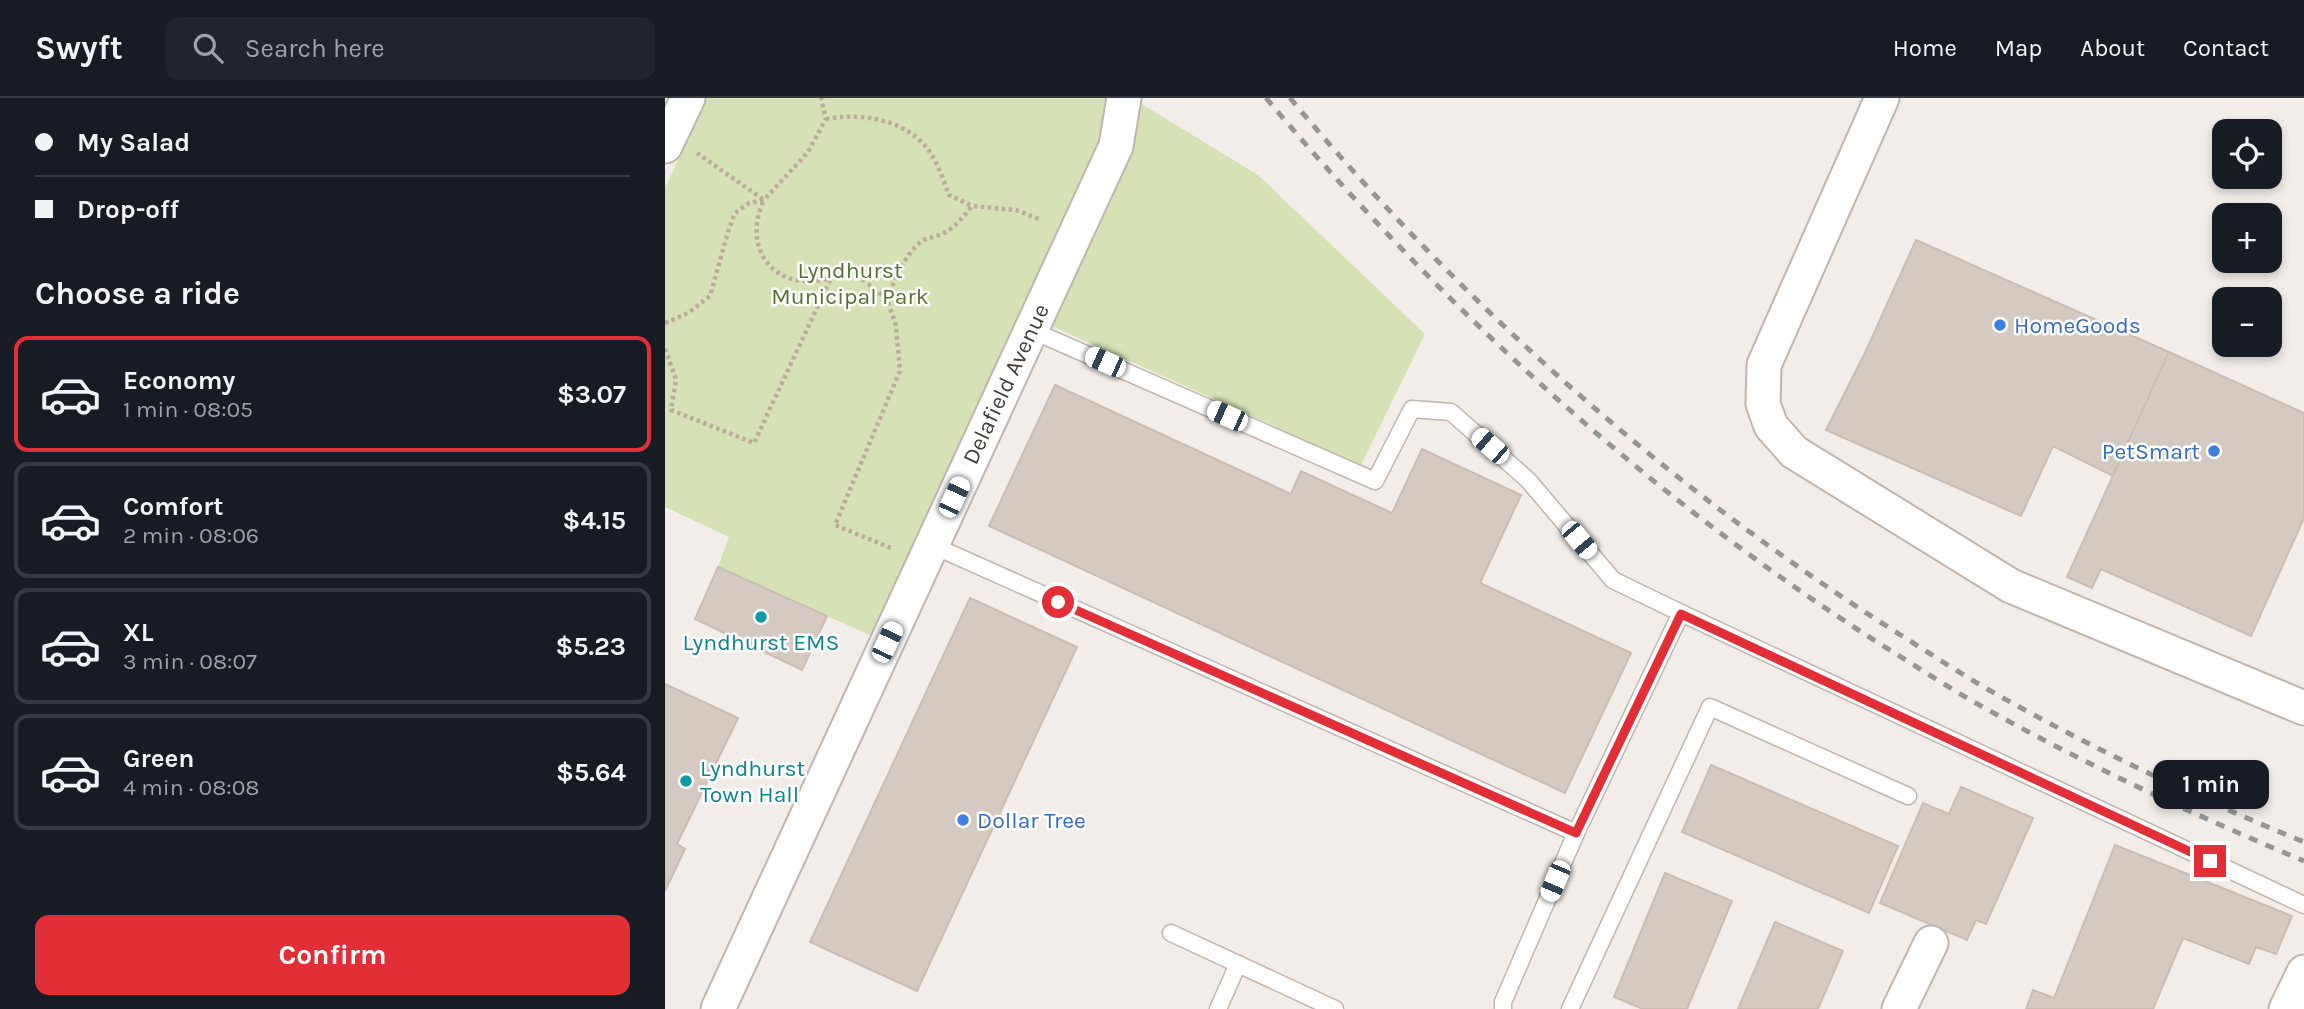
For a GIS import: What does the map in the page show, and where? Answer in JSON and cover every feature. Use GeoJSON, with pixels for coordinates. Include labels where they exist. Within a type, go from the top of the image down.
{"type":"FeatureCollection","features":[{"type":"Feature","properties":{"kind":"street"},"geometry":{"type":"LineString","coordinates":[[680,149],[688,98]]}},
{"type":"Feature","properties":{"kind":"street","name":"Delafield Avenue"},"geometry":{"type":"LineString","coordinates":[[718,1009],[1116,146],[1124,98]]}},
{"type":"Feature","properties":{"kind":"street"},"geometry":{"type":"LineString","coordinates":[[1882,98],[1764,365],[1763,404],[1771,426],[1794,452],[2011,586],[2304,708]]}},
{"type":"Feature","properties":{"kind":"street"},"geometry":{"type":"LineString","coordinates":[[1899,1009],[1931,943]]}},
{"type":"Feature","properties":{"kind":"street"},"geometry":{"type":"LineString","coordinates":[[2286,1009],[2304,972]]}},
{"type":"Feature","properties":{"kind":"lane"},"geometry":{"type":"LineString","coordinates":[[1031,330],[1375,481],[1412,409],[1451,412],[1528,480],[1613,579],[1681,614],[2304,905]]}},
{"type":"Feature","properties":{"kind":"lane"},"geometry":{"type":"LineString","coordinates":[[932,545],[1576,833]]}},
{"type":"Feature","properties":{"kind":"lane"},"geometry":{"type":"LineString","coordinates":[[1508,1007],[1576,833],[1681,614]]}},
{"type":"Feature","properties":{"kind":"lane"},"geometry":{"type":"LineString","coordinates":[[1570,1009],[1710,707],[1908,796]]}},
{"type":"Feature","properties":{"kind":"lane"},"geometry":{"type":"LineString","coordinates":[[1171,933],[1335,1009]]}},
{"type":"Feature","properties":{"kind":"lane"},"geometry":{"type":"LineString","coordinates":[[1218,1009],[1238,964]]}},
{"type":"Feature","properties":{"kind":"path"},"geometry":{"type":"LineString","coordinates":[[665,349],[676,379],[671,410],[754,443],[831,278],[804,282],[777,272],[767,263],[760,251],[755,225],[764,200],[808,152],[826,119],[821,98]]}},
{"type":"Feature","properties":{"kind":"path"},"geometry":{"type":"LineString","coordinates":[[826,119],[854,116],[875,119],[917,137],[932,154],[949,195],[972,206],[1016,210],[1039,219]]}},
{"type":"Feature","properties":{"kind":"path"},"geometry":{"type":"LineString","coordinates":[[680,149],[764,200]]}},
{"type":"Feature","properties":{"kind":"path"},"geometry":{"type":"LineString","coordinates":[[665,323],[688,313],[710,296],[735,212],[749,203],[764,200]]}},
{"type":"Feature","properties":{"kind":"path"},"geometry":{"type":"LineString","coordinates":[[887,299],[908,258],[922,241],[944,233],[960,221],[972,206]]}},
{"type":"Feature","properties":{"kind":"path"},"geometry":{"type":"LineString","coordinates":[[857,275],[887,299],[896,326],[900,371],[835,525],[891,548]]}},
{"type":"Feature","properties":{"kind":"green space","name":"Lyndhurst Municipal Park"},"geometry":{"type":"Polygon","coordinates":[[[707,98],[1132,98],[1258,175],[1425,334],[1361,465],[1038,320],[883,641],[718,567],[729,537],[665,507],[665,188],[707,98]]]}},
{"type":"Feature","properties":{"kind":"building"},"geometry":{"type":"Polygon","coordinates":[[[1916,240],[2169,352],[2113,476],[2053,446],[2021,516],[1826,430],[1865,353],[1916,240]]]}},
{"type":"Feature","properties":{"kind":"building"},"geometry":{"type":"Polygon","coordinates":[[[2169,352],[2304,413],[2304,518],[2251,636],[2101,569],[2092,588],[2067,577],[2169,352]]]}},
{"type":"Feature","properties":{"kind":"building"},"geometry":{"type":"Polygon","coordinates":[[[1055,385],[1291,494],[1301,471],[1392,513],[1422,449],[1521,495],[1480,583],[1631,653],[1565,793],[989,526],[1055,385]]]}},
{"type":"Feature","properties":{"kind":"building","name":"Lyndhurst EMS"},"geometry":{"type":"Polygon","coordinates":[[[718,567],[827,616],[802,670],[695,619],[718,567]]]}},
{"type":"Feature","properties":{"kind":"building"},"geometry":{"type":"Polygon","coordinates":[[[970,598],[1077,647],[917,991],[810,942],[970,598]]]}},
{"type":"Feature","properties":{"kind":"building","name":"Lyndhurst Town Hall"},"geometry":{"type":"Polygon","coordinates":[[[665,684],[738,718],[677,844],[685,849],[665,891],[665,684]]]}},
{"type":"Feature","properties":{"kind":"building"},"geometry":{"type":"Polygon","coordinates":[[[1711,765],[1898,846],[1869,913],[1682,832],[1711,765]]]}},
{"type":"Feature","properties":{"kind":"building"},"geometry":{"type":"Polygon","coordinates":[[[1961,787],[2033,818],[1986,924],[1976,920],[1967,940],[1880,903],[1923,803],[1949,814],[1961,787]]]}},
{"type":"Feature","properties":{"kind":"building"},"geometry":{"type":"Polygon","coordinates":[[[2115,845],[2292,916],[2276,954],[2256,947],[2249,964],[2183,938],[2153,1009],[2026,1009],[2033,990],[2054,998],[2115,845]]]}},
{"type":"Feature","properties":{"kind":"building"},"geometry":{"type":"Polygon","coordinates":[[[1665,873],[1732,901],[1687,1009],[1643,1009],[1614,997],[1665,873]]]}},
{"type":"Feature","properties":{"kind":"building"},"geometry":{"type":"Polygon","coordinates":[[[1775,922],[1843,951],[1818,1009],[1738,1009],[1775,922]]]}},
{"type":"Feature","properties":{"kind":"railway"},"geometry":{"type":"LineString","coordinates":[[1266,98],[1335,178],[1407,255],[1482,329],[1559,401],[1639,469],[1722,534],[1807,596],[1974,702],[2137,786],[2304,861]]}},
{"type":"Feature","properties":{"kind":"railway"},"geometry":{"type":"LineString","coordinates":[[1290,98],[1357,176],[1501,323],[1577,393],[1737,523],[1821,582],[1982,686],[2140,769],[2304,842]]}},
{"type":"Feature","properties":{"kind":"place","name":"HomeGoods"},"geometry":{"type":"Point","coordinates":[2000,325]}},
{"type":"Feature","properties":{"kind":"place","name":"PetSmart"},"geometry":{"type":"Point","coordinates":[2214,451]}},
{"type":"Feature","properties":{"kind":"place","name":"Lyndhurst EMS"},"geometry":{"type":"Point","coordinates":[761,617]}},
{"type":"Feature","properties":{"kind":"place","name":"Lyndhurst Town Hall"},"geometry":{"type":"Point","coordinates":[686,781]}},
{"type":"Feature","properties":{"kind":"place","name":"Dollar Tree"},"geometry":{"type":"Point","coordinates":[963,820]}},
{"type":"Feature","properties":{"kind":"route"},"geometry":{"type":"LineString","coordinates":[[1058,602],[1576,833],[1681,614],[2210,861]]}}]}
